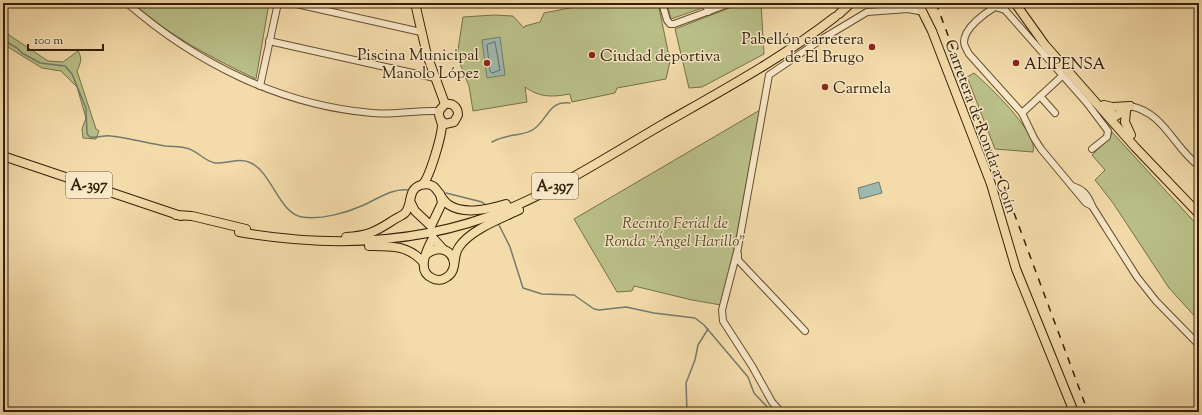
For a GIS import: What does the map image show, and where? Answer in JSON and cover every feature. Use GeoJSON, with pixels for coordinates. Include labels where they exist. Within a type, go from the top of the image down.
{"type":"FeatureCollection","features":[{"type":"Feature","properties":{"kind":"main road"},"geometry":{"type":"LineString","coordinates":[[415,3],[421,32],[435,78],[445,104]]}},
{"type":"Feature","properties":{"kind":"main road","name":"A-397"},"geometry":{"type":"LineString","coordinates":[[3,156],[176,215],[239,232],[298,240],[341,242],[395,238],[443,230],[472,222],[512,207],[614,153],[776,58],[837,16],[851,3]]}},
{"type":"Feature","properties":{"kind":"main road"},"geometry":{"type":"LineString","coordinates":[[1014,3],[1045,45],[1084,90],[1135,147],[1199,214]]}},
{"type":"Feature","properties":{"kind":"main road","name":"Carretera de Ronda a Coín"},"geometry":{"type":"LineString","coordinates":[[919,5],[940,52],[991,184],[1015,261],[1048,348],[1076,412]]}},
{"type":"Feature","properties":{"kind":"main road"},"geometry":{"type":"LineString","coordinates":[[1026,20],[1199,210]]}},
{"type":"Feature","properties":{"kind":"main road"},"geometry":{"type":"LineString","coordinates":[[1084,90],[1091,94],[1109,114],[1114,116],[1115,121],[1132,139],[1135,147]]}},
{"type":"Feature","properties":{"kind":"main road"},"geometry":{"type":"LineString","coordinates":[[176,215],[192,216],[226,225],[285,235],[337,238],[367,235],[405,213],[414,190],[423,184],[430,172],[442,126],[439,111],[445,104]]}},
{"type":"Feature","properties":{"kind":"main road"},"geometry":{"type":"LineString","coordinates":[[410,199],[412,208],[431,226],[442,203],[434,175],[445,129],[448,124],[456,120],[458,112],[454,106],[445,104]]}},
{"type":"Feature","properties":{"kind":"main road"},"geometry":{"type":"LineString","coordinates":[[1104,105],[1125,108]]}},
{"type":"Feature","properties":{"kind":"main road"},"geometry":{"type":"LineString","coordinates":[[1114,116],[1125,108]]}},
{"type":"Feature","properties":{"kind":"main road"},"geometry":{"type":"LineString","coordinates":[[1125,108],[1125,122],[1131,135]]}},
{"type":"Feature","properties":{"kind":"main road"},"geometry":{"type":"LineString","coordinates":[[440,120],[448,124]]}},
{"type":"Feature","properties":{"kind":"main road"},"geometry":{"type":"LineString","coordinates":[[423,184],[428,184],[438,191],[447,203],[457,207],[481,211],[495,208],[535,192],[643,136]]}},
{"type":"Feature","properties":{"kind":"main road"},"geometry":{"type":"LineString","coordinates":[[454,264],[451,254],[443,249],[433,238],[423,262],[423,267],[429,276],[438,280],[448,277],[454,269],[455,254],[463,241],[492,222],[538,200],[593,170],[614,153]]}},
{"type":"Feature","properties":{"kind":"main road"},"geometry":{"type":"LineString","coordinates":[[239,232],[268,240],[298,245],[394,246],[406,249],[418,256],[423,262]]}},
{"type":"Feature","properties":{"kind":"main road"},"geometry":{"type":"LineString","coordinates":[[427,254],[434,249],[443,249]]}},
{"type":"Feature","properties":{"kind":"main road","name":"Carretera de Ronda a Coín"},"geometry":{"type":"LineString","coordinates":[[1015,261],[1059,364],[1076,412]]}},
{"type":"Feature","properties":{"kind":"main road"},"geometry":{"type":"LineString","coordinates":[[1043,326],[1048,348],[1059,364]]}},
{"type":"Feature","properties":{"kind":"street"},"geometry":{"type":"LineString","coordinates":[[127,3],[188,48],[249,82],[260,86],[310,103],[351,111],[391,114],[439,111]]}},
{"type":"Feature","properties":{"kind":"street"},"geometry":{"type":"LineString","coordinates":[[260,86],[278,3]]}},
{"type":"Feature","properties":{"kind":"street"},"geometry":{"type":"LineString","coordinates":[[292,3],[421,32]]}},
{"type":"Feature","properties":{"kind":"street"},"geometry":{"type":"LineString","coordinates":[[662,3],[667,20],[670,24],[674,24],[731,3]]}},
{"type":"Feature","properties":{"kind":"street"},"geometry":{"type":"LineString","coordinates":[[706,3],[708,12]]}},
{"type":"Feature","properties":{"kind":"street"},"geometry":{"type":"LineString","coordinates":[[1005,10],[1014,3]]}},
{"type":"Feature","properties":{"kind":"street"},"geometry":{"type":"LineString","coordinates":[[781,412],[772,402],[752,366],[723,321],[722,310],[738,248],[769,75],[822,39],[867,12],[908,9],[919,12],[919,5]]}},
{"type":"Feature","properties":{"kind":"street"},"geometry":{"type":"LineString","coordinates":[[1092,149],[1107,136],[1108,131],[1087,103],[1005,10],[996,6],[990,10],[966,32],[964,46],[969,54],[1022,113],[1034,138],[1071,186],[1086,203],[1092,206],[1137,277],[1156,301],[1199,345]]}},
{"type":"Feature","properties":{"kind":"street"},"geometry":{"type":"LineString","coordinates":[[269,41],[435,78]]}},
{"type":"Feature","properties":{"kind":"street"},"geometry":{"type":"LineString","coordinates":[[1022,113],[1062,76]]}},
{"type":"Feature","properties":{"kind":"street"},"geometry":{"type":"LineString","coordinates":[[1040,96],[1054,113]]}},
{"type":"Feature","properties":{"kind":"street"},"geometry":{"type":"LineString","coordinates":[[1125,108],[1143,111],[1162,123],[1188,157],[1199,166]]}},
{"type":"Feature","properties":{"kind":"street"},"geometry":{"type":"LineString","coordinates":[[738,248],[738,260],[805,331]]}},
{"type":"Feature","properties":{"kind":"green space"},"geometry":{"type":"Polygon","coordinates":[[[133,3],[269,3],[256,79],[192,46],[161,26],[133,3]]]}},
{"type":"Feature","properties":{"kind":"green space","name":"Ciudad deportiva"},"geometry":{"type":"Polygon","coordinates":[[[595,3],[658,3],[670,61],[666,79],[617,88],[615,93],[572,102],[570,94],[547,96],[531,91],[525,87],[527,102],[473,111],[469,86],[457,56],[463,17],[494,15],[513,16],[524,28],[525,26],[540,22],[544,13],[595,3]]]}},
{"type":"Feature","properties":{"kind":"green space"},"geometry":{"type":"Polygon","coordinates":[[[667,3],[701,3],[702,8],[671,19],[667,3]]]}},
{"type":"Feature","properties":{"kind":"green space"},"geometry":{"type":"Polygon","coordinates":[[[742,3],[761,3],[764,54],[702,87],[689,88],[675,29],[742,3]]]}},
{"type":"Feature","properties":{"kind":"green space"},"geometry":{"type":"Polygon","coordinates":[[[3,31],[48,61],[63,62],[78,51],[81,59],[77,71],[96,129],[99,131],[96,139],[83,138],[82,129],[86,118],[77,87],[61,71],[42,68],[3,44],[3,31]]]}},
{"type":"Feature","properties":{"kind":"green space"},"geometry":{"type":"Polygon","coordinates":[[[974,73],[1000,98],[1021,122],[1033,144],[1033,152],[995,149],[967,77],[974,73]]]}},
{"type":"Feature","properties":{"kind":"green space","name":"Recinto Ferial de Ronda \"Ángel Harillo\""},"geometry":{"type":"Polygon","coordinates":[[[760,110],[735,245],[721,305],[692,300],[634,286],[632,291],[617,292],[574,219],[760,110]]]}},
{"type":"Feature","properties":{"kind":"green space"},"geometry":{"type":"Polygon","coordinates":[[[1112,132],[1199,227],[1199,321],[1169,288],[1113,203],[1095,180],[1105,170],[1092,155],[1110,138],[1112,132]]]}},
{"type":"Feature","properties":{"kind":"water"},"geometry":{"type":"Polygon","coordinates":[[[500,37],[505,75],[487,78],[482,40],[500,37]]]}},
{"type":"Feature","properties":{"kind":"water"},"geometry":{"type":"Polygon","coordinates":[[[879,182],[882,193],[860,199],[858,188],[879,182]]]}},
{"type":"Feature","properties":{"kind":"waterway"},"geometry":{"type":"LineString","coordinates":[[3,40],[40,63],[65,66],[72,74],[86,108],[87,134],[90,137],[111,136],[165,146],[183,147],[190,149],[207,160],[215,163],[247,161],[258,168],[265,175],[287,208],[294,214],[302,217],[325,217],[349,211],[391,192],[409,190]]}},
{"type":"Feature","properties":{"kind":"waterway"},"geometry":{"type":"LineString","coordinates":[[492,142],[503,137],[530,131],[539,125],[549,111],[557,104],[570,103]]}},
{"type":"Feature","properties":{"kind":"waterway"},"geometry":{"type":"LineString","coordinates":[[446,193],[482,202],[487,206]]}},
{"type":"Feature","properties":{"kind":"waterway"},"geometry":{"type":"LineString","coordinates":[[498,223],[510,247],[523,288],[542,294],[574,295],[594,309],[599,310],[626,307],[654,313],[695,318],[704,325],[748,377],[754,393],[772,412]]}},
{"type":"Feature","properties":{"kind":"waterway"},"geometry":{"type":"LineString","coordinates":[[687,412],[686,383],[695,360],[698,345],[708,329]]}},
{"type":"Feature","properties":{"kind":"railway"},"geometry":{"type":"LineString","coordinates":[[936,3],[1088,412]]}},
{"type":"Feature","properties":{"kind":"place","name":"Pabellón carretera de El Brugo"},"geometry":{"type":"Point","coordinates":[872,47]}},
{"type":"Feature","properties":{"kind":"place","name":"Ciudad deportiva"},"geometry":{"type":"Point","coordinates":[592,55]}},
{"type":"Feature","properties":{"kind":"place","name":"Piscina Municipal Manolo López"},"geometry":{"type":"Point","coordinates":[487,63]}},
{"type":"Feature","properties":{"kind":"place","name":"ALIPENSA"},"geometry":{"type":"Point","coordinates":[1016,63]}},
{"type":"Feature","properties":{"kind":"place","name":"Carmela"},"geometry":{"type":"Point","coordinates":[825,87]}}]}
